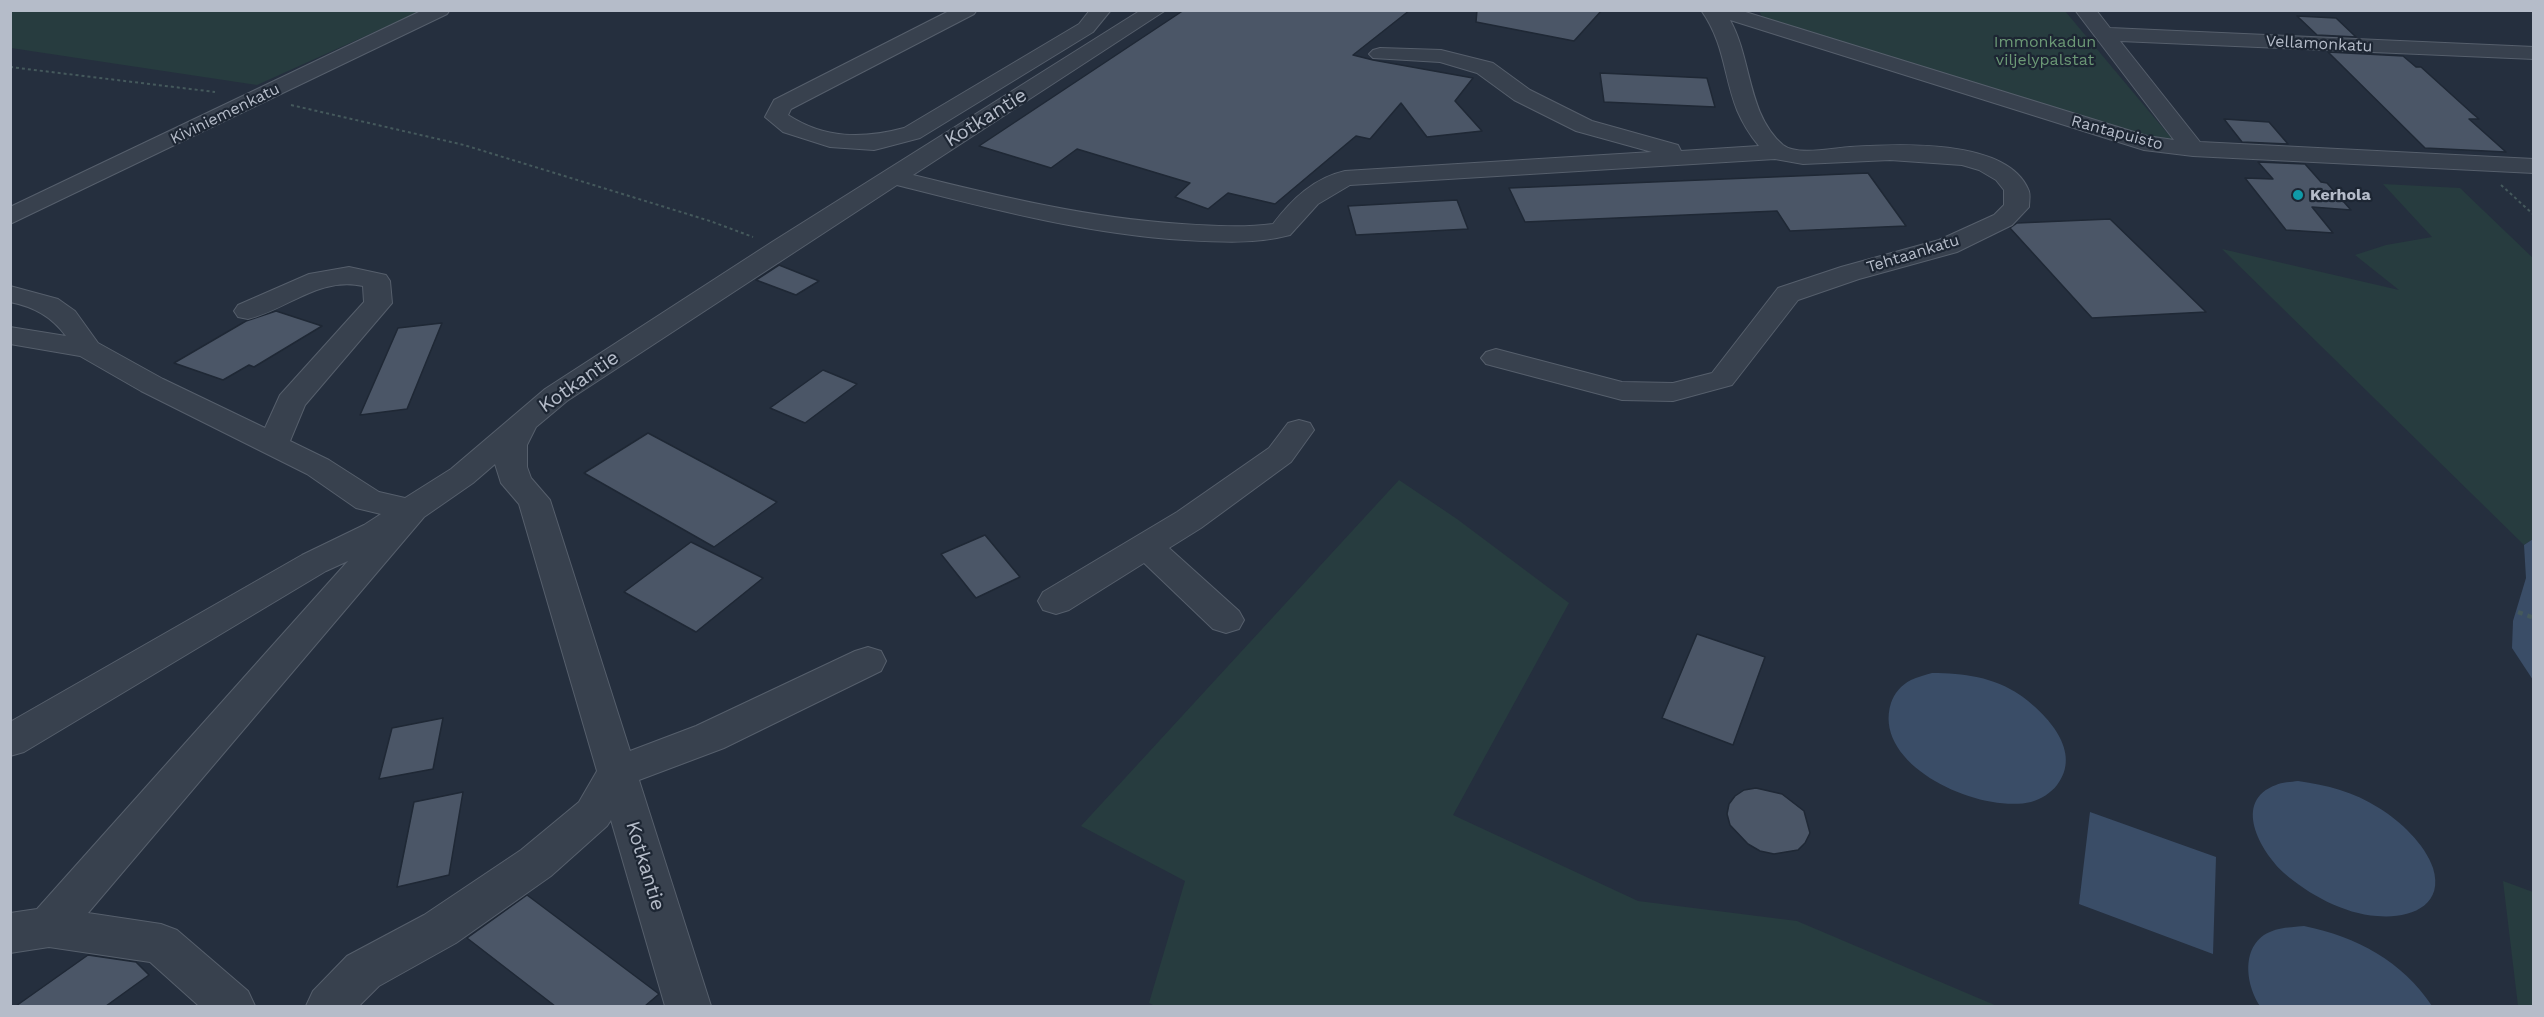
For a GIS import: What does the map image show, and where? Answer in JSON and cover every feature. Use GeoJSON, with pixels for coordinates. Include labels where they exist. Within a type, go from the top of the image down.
{"type":"FeatureCollection","features":[{"type":"Feature","properties":{"kind":"street","name":"Kiviniemenkatu"},"geometry":{"type":"LineString","coordinates":[[10,217],[440,10]]}},
{"type":"Feature","properties":{"kind":"street"},"geometry":{"type":"LineString","coordinates":[[967,10],[782,105],[776,117],[791,127],[838,142],[874,143],[912,133],[1086,28],[1101,10]]}},
{"type":"Feature","properties":{"kind":"street","name":"Kotkantie"},"geometry":{"type":"LineString","coordinates":[[688,1006],[534,500],[517,483],[512,467],[511,445],[522,422],[556,395],[781,248],[1156,10]]}},
{"type":"Feature","properties":{"kind":"street"},"geometry":{"type":"LineString","coordinates":[[1711,10],[1723,26],[1747,110],[1758,131],[1778,152]]}},
{"type":"Feature","properties":{"kind":"street","name":"Rantapuisto"},"geometry":{"type":"LineString","coordinates":[[1717,10],[2135,140],[2193,149],[2534,166]]}},
{"type":"Feature","properties":{"kind":"street"},"geometry":{"type":"LineString","coordinates":[[2085,10],[2193,149]]}},
{"type":"Feature","properties":{"kind":"street","name":"Vellamonkatu"},"geometry":{"type":"LineString","coordinates":[[2104,34],[2534,53]]}},
{"type":"Feature","properties":{"kind":"street"},"geometry":{"type":"LineString","coordinates":[[1380,54],[1441,56],[1485,68],[1522,95],[1584,126],[1695,157]]}},
{"type":"Feature","properties":{"kind":"street","name":"Tehtaankatu"},"geometry":{"type":"LineString","coordinates":[[893,177],[1028,211],[1146,231],[1255,235],[1281,230],[1299,206],[1321,188],[1345,178],[1778,152],[1806,157],[1853,154],[1944,154],[1978,160],[2001,170],[2017,190],[2016,207],[2003,220],[1948,246],[1788,294],[1722,379],[1672,392],[1622,391],[1496,358]]}},
{"type":"Feature","properties":{"kind":"street"},"geometry":{"type":"LineString","coordinates":[[248,311],[309,282],[349,275],[376,281],[378,303],[291,402],[273,445]]}},
{"type":"Feature","properties":{"kind":"street"},"geometry":{"type":"LineString","coordinates":[[10,294],[35,299],[59,310],[88,349]]}},
{"type":"Feature","properties":{"kind":"street"},"geometry":{"type":"LineString","coordinates":[[10,335],[88,349],[152,386],[318,467],[368,500],[411,511]]}},
{"type":"Feature","properties":{"kind":"street"},"geometry":{"type":"LineString","coordinates":[[10,741],[314,563],[376,533],[462,476],[522,422]]}},
{"type":"Feature","properties":{"kind":"street"},"geometry":{"type":"LineString","coordinates":[[1056,601],[1189,520],[1280,455],[1299,430]]}},
{"type":"Feature","properties":{"kind":"street"},"geometry":{"type":"LineString","coordinates":[[30,930],[411,511]]}},
{"type":"Feature","properties":{"kind":"street"},"geometry":{"type":"LineString","coordinates":[[1146,546],[1226,621]]}},
{"type":"Feature","properties":{"kind":"street"},"geometry":{"type":"LineString","coordinates":[[330,1006],[363,971],[440,929],[536,863],[592,814],[617,772],[710,737],[868,661]]}},
{"type":"Feature","properties":{"kind":"street"},"geometry":{"type":"LineString","coordinates":[[30,930],[161,944],[232,1006]]}},
{"type":"Feature","properties":{"kind":"path"},"geometry":{"type":"LineString","coordinates":[[10,67],[258,98],[464,145],[710,221],[781,248]]}},
{"type":"Feature","properties":{"kind":"path"},"geometry":{"type":"LineString","coordinates":[[2494,179],[2534,215]]}},
{"type":"Feature","properties":{"kind":"path"},"geometry":{"type":"LineString","coordinates":[[2517,612],[2534,618]]}},
{"type":"Feature","properties":{"kind":"green space"},"geometry":{"type":"Polygon","coordinates":[[[10,11],[421,11],[257,85],[11,48],[10,11]]]}},
{"type":"Feature","properties":{"kind":"green space","name":"Immonkadun viljelypalstat"},"geometry":{"type":"Polygon","coordinates":[[[1759,11],[2065,11],[2173,140],[2152,140],[1764,20],[1759,11]]]}},
{"type":"Feature","properties":{"kind":"green space"},"geometry":{"type":"Polygon","coordinates":[[[2383,184],[2460,188],[2533,258],[2533,539],[2524,545],[2222,249],[2399,290],[2355,255],[2386,245],[2432,237],[2383,184]]]}},
{"type":"Feature","properties":{"kind":"green space"},"geometry":{"type":"Polygon","coordinates":[[[1399,480],[1457,519],[1569,603],[1453,815],[1638,901],[1797,921],[1997,1006],[1155,1006],[1149,1003],[1185,881],[1081,826],[1399,480]]]}},
{"type":"Feature","properties":{"kind":"green space"},"geometry":{"type":"Polygon","coordinates":[[[2503,881],[2533,892],[2533,1006],[2518,1006],[2503,881]]]}},
{"type":"Feature","properties":{"kind":"water"},"geometry":{"type":"Polygon","coordinates":[[[2533,539],[2533,680],[2512,648],[2513,621],[2526,578],[2524,545],[2533,539]]]}},
{"type":"Feature","properties":{"kind":"water"},"geometry":{"type":"Polygon","coordinates":[[[1932,673],[1967,675],[1989,680],[2020,695],[2041,712],[2064,747],[2066,760],[2064,772],[2055,788],[2031,802],[2010,804],[1985,800],[1959,793],[1934,781],[1913,765],[1897,747],[1889,726],[1891,703],[1904,684],[1932,673]]]}},
{"type":"Feature","properties":{"kind":"water"},"geometry":{"type":"Polygon","coordinates":[[[2298,781],[2350,793],[2370,802],[2403,826],[2424,850],[2433,868],[2434,892],[2429,901],[2421,908],[2401,915],[2365,914],[2327,902],[2284,873],[2259,840],[2253,814],[2255,802],[2263,792],[2278,784],[2298,781]]]}},
{"type":"Feature","properties":{"kind":"water"},"geometry":{"type":"Polygon","coordinates":[[[2090,812],[2216,857],[2213,954],[2079,904],[2090,812]]]}},
{"type":"Feature","properties":{"kind":"water"},"geometry":{"type":"Polygon","coordinates":[[[2304,926],[2342,937],[2377,953],[2407,976],[2432,1006],[2260,1006],[2250,984],[2249,961],[2252,950],[2267,934],[2282,928],[2304,926]]]}},
{"type":"Feature","properties":{"kind":"building"},"geometry":{"type":"Polygon","coordinates":[[[1184,10],[1410,10],[1353,55],[1473,78],[1455,101],[1482,131],[1427,137],[1401,103],[1370,139],[1356,136],[1275,204],[1228,193],[1208,209],[1175,197],[1190,183],[1077,149],[1051,168],[979,146],[1184,10]]]}},
{"type":"Feature","properties":{"kind":"building"},"geometry":{"type":"Polygon","coordinates":[[[1477,10],[1602,10],[1574,41],[1476,22],[1477,10]]]}},
{"type":"Feature","properties":{"kind":"building"},"geometry":{"type":"Polygon","coordinates":[[[2297,16],[2336,18],[2356,37],[2317,35],[2297,16]]]}},
{"type":"Feature","properties":{"kind":"building"},"geometry":{"type":"Polygon","coordinates":[[[2328,52],[2403,56],[2416,67],[2421,67],[2479,119],[2469,119],[2506,152],[2425,148],[2328,52]]]}},
{"type":"Feature","properties":{"kind":"building"},"geometry":{"type":"Polygon","coordinates":[[[1600,73],[1707,78],[1715,107],[1604,102],[1600,73]]]}},
{"type":"Feature","properties":{"kind":"building"},"geometry":{"type":"Polygon","coordinates":[[[2224,119],[2269,122],[2288,144],[2242,142],[2224,119]]]}},
{"type":"Feature","properties":{"kind":"building","name":"Kerhola"},"geometry":{"type":"Polygon","coordinates":[[[2258,162],[2305,164],[2321,182],[2327,183],[2351,210],[2312,207],[2333,233],[2286,230],[2245,178],[2273,179],[2258,162]]]}},
{"type":"Feature","properties":{"kind":"building"},"geometry":{"type":"Polygon","coordinates":[[[1868,173],[1906,226],[1790,231],[1777,211],[1525,222],[1509,188],[1868,173]]]}},
{"type":"Feature","properties":{"kind":"building"},"geometry":{"type":"Polygon","coordinates":[[[1457,200],[1468,229],[1356,235],[1348,206],[1457,200]]]}},
{"type":"Feature","properties":{"kind":"building"},"geometry":{"type":"Polygon","coordinates":[[[2110,219],[2206,312],[2092,318],[2010,228],[2017,223],[2110,219]]]}},
{"type":"Feature","properties":{"kind":"building"},"geometry":{"type":"Polygon","coordinates":[[[779,265],[819,281],[796,295],[756,280],[779,265]]]}},
{"type":"Feature","properties":{"kind":"building"},"geometry":{"type":"Polygon","coordinates":[[[276,311],[322,326],[254,367],[249,365],[223,380],[174,363],[246,321],[276,311]]]}},
{"type":"Feature","properties":{"kind":"building"},"geometry":{"type":"Polygon","coordinates":[[[442,323],[407,409],[360,415],[398,328],[442,323]]]}},
{"type":"Feature","properties":{"kind":"building"},"geometry":{"type":"Polygon","coordinates":[[[823,370],[857,384],[805,423],[770,408],[823,370]]]}},
{"type":"Feature","properties":{"kind":"building"},"geometry":{"type":"Polygon","coordinates":[[[648,433],[777,502],[714,547],[584,473],[648,433]]]}},
{"type":"Feature","properties":{"kind":"building"},"geometry":{"type":"Polygon","coordinates":[[[985,535],[1020,577],[976,598],[941,554],[985,535]]]}},
{"type":"Feature","properties":{"kind":"building"},"geometry":{"type":"Polygon","coordinates":[[[691,542],[763,578],[696,632],[624,592],[691,542]]]}},
{"type":"Feature","properties":{"kind":"building"},"geometry":{"type":"Polygon","coordinates":[[[1697,634],[1765,657],[1733,745],[1662,718],[1697,634]]]}},
{"type":"Feature","properties":{"kind":"building"},"geometry":{"type":"Polygon","coordinates":[[[443,718],[433,769],[379,779],[392,728],[443,718]]]}},
{"type":"Feature","properties":{"kind":"building"},"geometry":{"type":"Polygon","coordinates":[[[1756,788],[1782,794],[1804,811],[1810,833],[1798,850],[1774,854],[1760,851],[1748,844],[1730,825],[1727,814],[1729,804],[1744,790],[1756,788]]]}},
{"type":"Feature","properties":{"kind":"building"},"geometry":{"type":"Polygon","coordinates":[[[463,792],[449,875],[397,887],[414,802],[463,792]]]}},
{"type":"Feature","properties":{"kind":"building"},"geometry":{"type":"Polygon","coordinates":[[[527,895],[659,994],[645,1006],[555,1006],[467,938],[527,895]]]}},
{"type":"Feature","properties":{"kind":"building"},"geometry":{"type":"Polygon","coordinates":[[[88,955],[136,962],[149,975],[106,1006],[16,1006],[88,955]]]}},
{"type":"Feature","properties":{"kind":"place","name":"Kerhola"},"geometry":{"type":"Point","coordinates":[2298,195]}}]}
